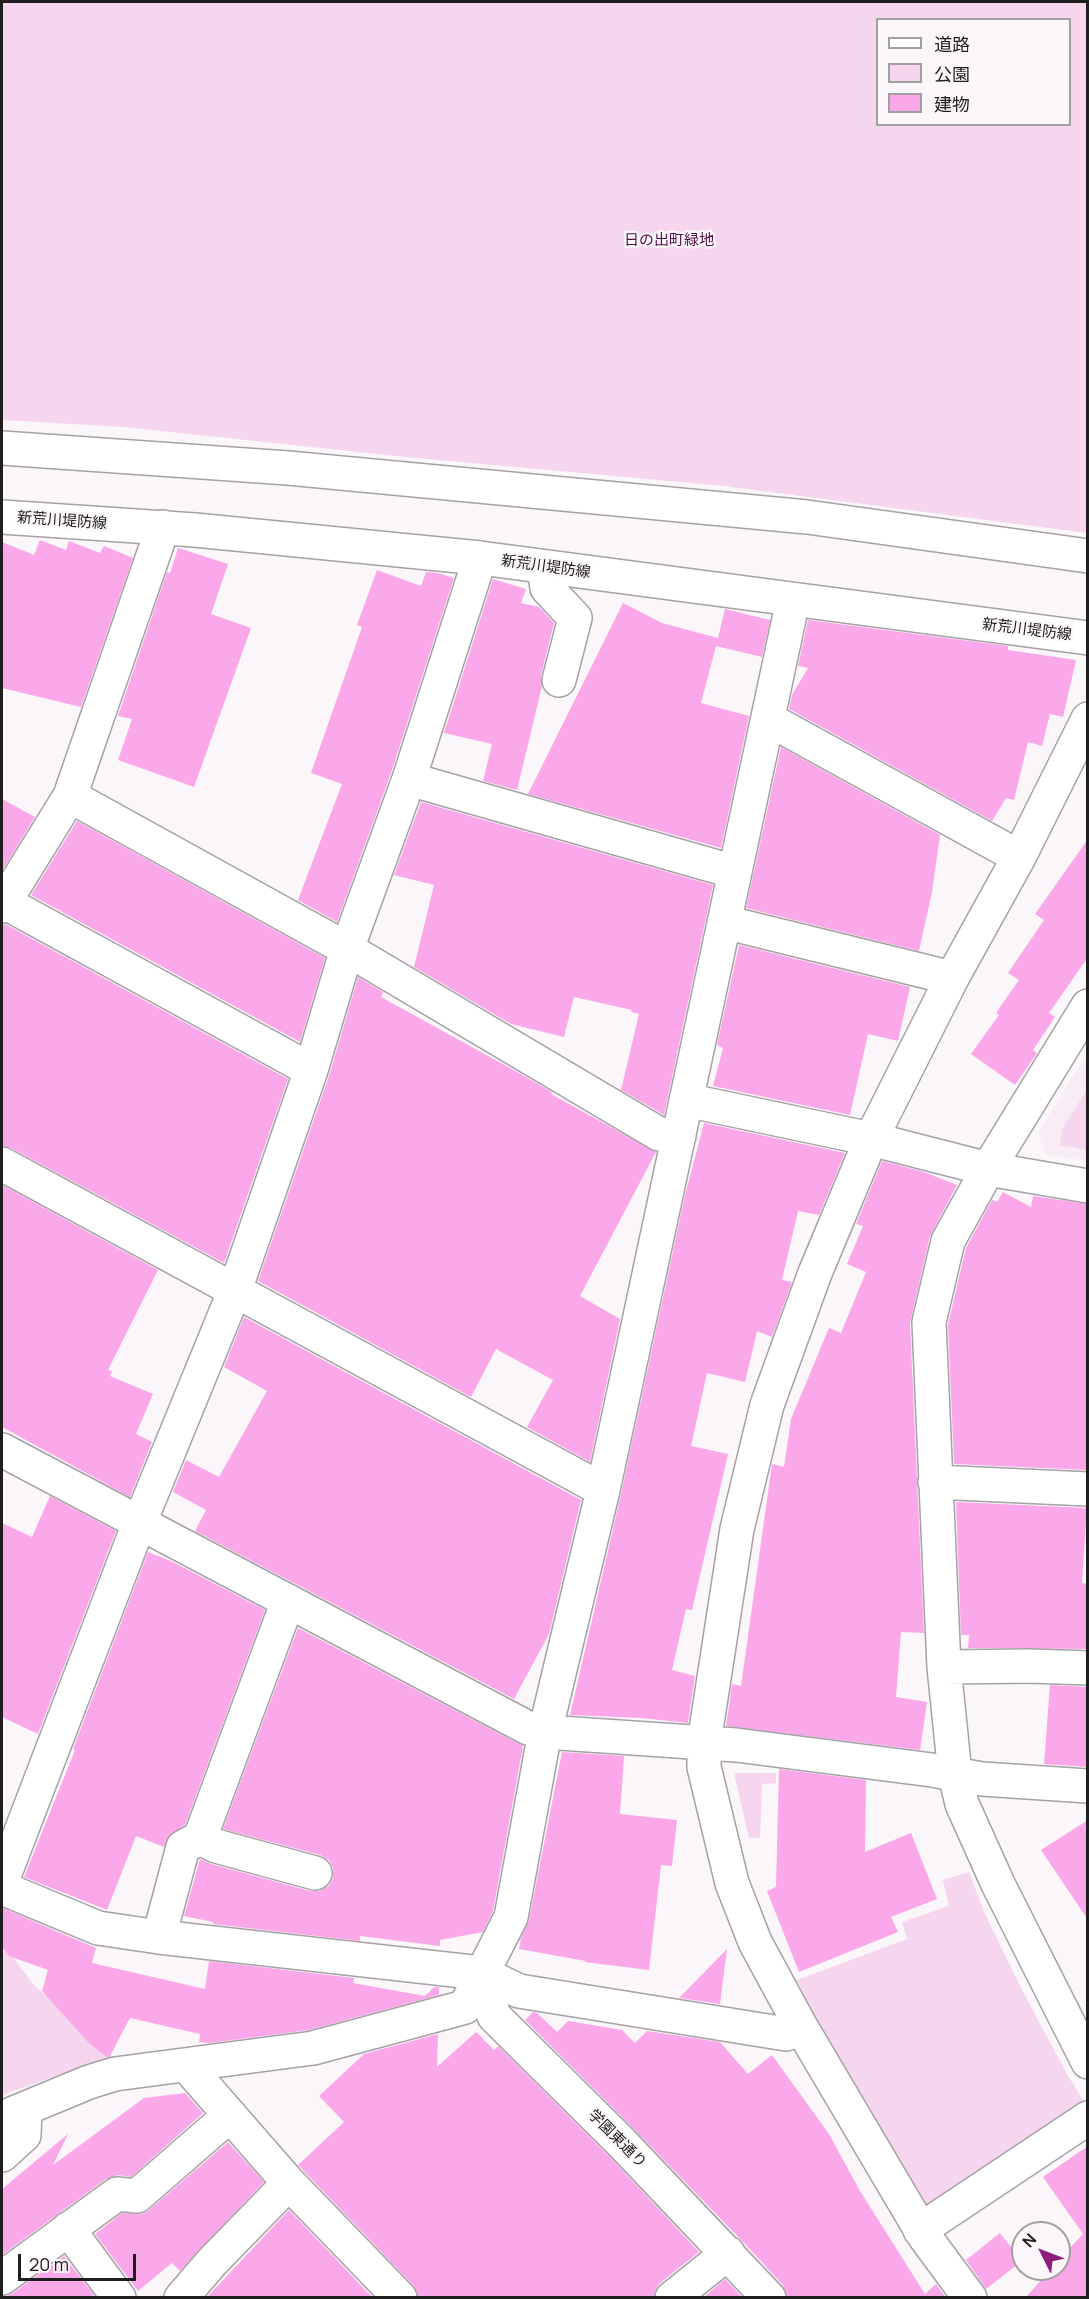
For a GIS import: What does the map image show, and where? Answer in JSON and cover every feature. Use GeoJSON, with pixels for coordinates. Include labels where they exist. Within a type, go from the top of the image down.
{"type":"FeatureCollection","features":[{"type":"Feature","properties":{"kind":"street"},"geometry":{"type":"LineString","coordinates":[[2,447],[288,468],[807,517],[1088,556]]}},
{"type":"Feature","properties":{"kind":"street","name":"新荒川堤防線"},"geometry":{"type":"LineString","coordinates":[[2,517],[164,527],[480,558],[1088,638]]}},
{"type":"Feature","properties":{"kind":"street"},"geometry":{"type":"LineString","coordinates":[[164,527],[70,796],[3,904],[311,1070]]}},
{"type":"Feature","properties":{"kind":"street"},"geometry":{"type":"LineString","coordinates":[[2,1881],[140,1523],[235,1290],[311,1070],[347,949],[408,779],[480,558]]}},
{"type":"Feature","properties":{"kind":"street"},"geometry":{"type":"LineString","coordinates":[[544,567],[547,588],[575,618],[559,680]]}},
{"type":"Feature","properties":{"kind":"street"},"geometry":{"type":"LineString","coordinates":[[2,2155],[24,2134],[13,2114],[89,2082],[115,2074],[314,2049],[465,2007],[511,1917],[545,1732],[603,1490],[792,600]]}},
{"type":"Feature","properties":{"kind":"street"},"geometry":{"type":"LineString","coordinates":[[768,719],[1019,857]]}},
{"type":"Feature","properties":{"kind":"street"},"geometry":{"type":"LineString","coordinates":[[970,2298],[920,2230],[801,2027],[755,1942],[732,1883],[704,1767],[704,1743],[737,1529],[767,1405],[815,1274],[871,1139],[952,978],[1019,857],[1088,719]]}},
{"type":"Feature","properties":{"kind":"street"},"geometry":{"type":"LineString","coordinates":[[408,779],[735,872]]}},
{"type":"Feature","properties":{"kind":"street"},"geometry":{"type":"LineString","coordinates":[[70,796],[347,949],[659,1134],[679,1136]]}},
{"type":"Feature","properties":{"kind":"street"},"geometry":{"type":"LineString","coordinates":[[724,922],[952,978]]}},
{"type":"Feature","properties":{"kind":"street"},"geometry":{"type":"LineString","coordinates":[[1088,1006],[988,1169],[948,1241],[929,1322],[944,1667],[955,1774],[962,1804],[998,1884],[1088,2062]]}},
{"type":"Feature","properties":{"kind":"street"},"geometry":{"type":"LineString","coordinates":[[686,1100],[871,1139],[988,1169],[1088,1186]]}},
{"type":"Feature","properties":{"kind":"street"},"geometry":{"type":"LineString","coordinates":[[2,1164],[603,1490]]}},
{"type":"Feature","properties":{"kind":"street"},"geometry":{"type":"LineString","coordinates":[[2,1450],[528,1728],[545,1732],[736,1745],[982,1779],[1088,1786]]}},
{"type":"Feature","properties":{"kind":"street"},"geometry":{"type":"LineString","coordinates":[[935,1482],[1088,1489]]}},
{"type":"Feature","properties":{"kind":"street"},"geometry":{"type":"LineString","coordinates":[[159,1937],[183,1847],[200,1838],[288,1601]]}},
{"type":"Feature","properties":{"kind":"street"},"geometry":{"type":"LineString","coordinates":[[944,1667],[1088,1668]]}},
{"type":"Feature","properties":{"kind":"street"},"geometry":{"type":"LineString","coordinates":[[200,1838],[216,1846],[315,1873]]}},
{"type":"Feature","properties":{"kind":"street"},"geometry":{"type":"LineString","coordinates":[[2,1888],[98,1928],[159,1937],[481,1973],[519,1991],[786,2034],[801,2027]]}},
{"type":"Feature","properties":{"kind":"street","name":"学園東通り"},"geometry":{"type":"LineString","coordinates":[[481,1973],[494,2016],[621,2142],[769,2298]]}},
{"type":"Feature","properties":{"kind":"street"},"geometry":{"type":"LineString","coordinates":[[187,2066],[289,2183],[400,2298]]}},
{"type":"Feature","properties":{"kind":"street"},"geometry":{"type":"LineString","coordinates":[[2,2278],[117,2194],[137,2196],[230,2115]]}},
{"type":"Feature","properties":{"kind":"street"},"geometry":{"type":"LineString","coordinates":[[920,2230],[1088,2118]]}},
{"type":"Feature","properties":{"kind":"street"},"geometry":{"type":"LineString","coordinates":[[181,2298],[212,2262],[289,2183]]}},
{"type":"Feature","properties":{"kind":"street"},"geometry":{"type":"LineString","coordinates":[[68,2229],[119,2298]]}},
{"type":"Feature","properties":{"kind":"street"},"geometry":{"type":"LineString","coordinates":[[672,2298],[728,2253]]}},
{"type":"Feature","properties":{"kind":"shaded area"},"geometry":{"type":"Polygon","coordinates":[[[1087,1054],[1087,1161],[1046,1154],[1038,1133],[1087,1054]]]}},
{"type":"Feature","properties":{"kind":"green space","name":"日の出町緑地"},"geometry":{"type":"Polygon","coordinates":[[[2,2],[1087,2],[1087,533],[724,486],[405,457],[124,427],[2,420],[2,2]]]}},
{"type":"Feature","properties":{"kind":"green space"},"geometry":{"type":"Polygon","coordinates":[[[1087,1090],[1087,1150],[1060,1145],[1062,1129],[1087,1090]]]}},
{"type":"Feature","properties":{"kind":"green space"},"geometry":{"type":"Polygon","coordinates":[[[734,1773],[776,1773],[776,1783],[762,1784],[760,1838],[749,1838],[734,1773]]]}},
{"type":"Feature","properties":{"kind":"green space"},"geometry":{"type":"Polygon","coordinates":[[[969,1872],[984,1912],[1022,1990],[1068,2076],[1087,2106],[930,2211],[830,2046],[797,1980],[907,1939],[902,1922],[949,1906],[943,1880],[969,1872]]]}},
{"type":"Feature","properties":{"kind":"green space"},"geometry":{"type":"Polygon","coordinates":[[[2,1943],[33,1984],[112,2056],[2,2095],[2,1943]]]}},
{"type":"Feature","properties":{"kind":"building"},"geometry":{"type":"Polygon","coordinates":[[[40,540],[66,550],[69,541],[100,553],[104,546],[133,558],[81,707],[2,688],[2,542],[34,555],[40,540]]]}},
{"type":"Feature","properties":{"kind":"building"},"geometry":{"type":"Polygon","coordinates":[[[178,548],[228,564],[211,614],[251,628],[194,787],[118,760],[132,719],[118,716],[167,572],[170,573],[178,548]]]}},
{"type":"Feature","properties":{"kind":"building"},"geometry":{"type":"Polygon","coordinates":[[[377,570],[421,586],[426,572],[454,578],[391,773],[337,922],[298,900],[342,784],[311,773],[362,627],[357,625],[377,570]]]}},
{"type":"Feature","properties":{"kind":"building"},"geometry":{"type":"Polygon","coordinates":[[[493,579],[526,589],[521,603],[539,607],[554,623],[541,675],[542,686],[517,790],[483,781],[492,744],[444,733],[493,579]]]}},
{"type":"Feature","properties":{"kind":"building"},"geometry":{"type":"Polygon","coordinates":[[[623,603],[662,623],[718,638],[725,609],[770,620],[762,657],[716,646],[701,703],[749,716],[721,848],[528,794],[623,603]]]}},
{"type":"Feature","properties":{"kind":"building"},"geometry":{"type":"Polygon","coordinates":[[[808,620],[1008,646],[1008,650],[1076,660],[1063,717],[1050,714],[1042,746],[1028,742],[1014,800],[1006,798],[992,821],[789,709],[792,695],[808,668],[798,666],[808,620]]]}},
{"type":"Feature","properties":{"kind":"building"},"geometry":{"type":"Polygon","coordinates":[[[781,747],[940,835],[932,892],[919,951],[746,908],[781,747]]]}},
{"type":"Feature","properties":{"kind":"building"},"geometry":{"type":"Polygon","coordinates":[[[2,799],[35,817],[2,871],[2,799]]]}},
{"type":"Feature","properties":{"kind":"building"},"geometry":{"type":"Polygon","coordinates":[[[421,802],[713,885],[664,1115],[621,1090],[639,1014],[631,1012],[632,1010],[574,997],[564,1037],[511,1024],[414,967],[434,885],[394,875],[421,802]]]}},
{"type":"Feature","properties":{"kind":"building"},"geometry":{"type":"Polygon","coordinates":[[[77,821],[325,958],[300,1042],[31,895],[77,821]]]}},
{"type":"Feature","properties":{"kind":"building"},"geometry":{"type":"Polygon","coordinates":[[[1088,839],[1088,957],[1049,1013],[1055,1017],[1033,1050],[1037,1053],[1015,1085],[971,1054],[999,1015],[996,1013],[1019,980],[1008,973],[1044,920],[1035,914],[1088,839]]]}},
{"type":"Feature","properties":{"kind":"building"},"geometry":{"type":"Polygon","coordinates":[[[5,924],[288,1079],[224,1263],[2,1145],[2,925],[5,924]]]}},
{"type":"Feature","properties":{"kind":"building"},"geometry":{"type":"Polygon","coordinates":[[[739,945],[910,987],[898,1041],[868,1034],[850,1115],[713,1086],[723,1048],[717,1045],[739,945]]]}},
{"type":"Feature","properties":{"kind":"building"},"geometry":{"type":"Polygon","coordinates":[[[358,977],[383,992],[381,997],[656,1152],[580,1296],[620,1319],[590,1462],[527,1427],[553,1380],[496,1349],[471,1397],[258,1281],[329,1076],[358,977]]]}},
{"type":"Feature","properties":{"kind":"building"},"geometry":{"type":"Polygon","coordinates":[[[704,1123],[845,1153],[819,1215],[798,1211],[782,1280],[792,1282],[772,1337],[757,1331],[745,1382],[707,1373],[691,1446],[728,1454],[692,1610],[686,1609],[672,1670],[695,1676],[688,1723],[641,1718],[570,1715],[621,1494],[685,1195],[704,1123]]]}},
{"type":"Feature","properties":{"kind":"building"},"geometry":{"type":"Polygon","coordinates":[[[882,1161],[924,1172],[957,1185],[930,1236],[910,1323],[924,1633],[901,1632],[896,1697],[927,1702],[920,1750],[726,1726],[732,1684],[741,1686],[772,1464],[784,1467],[791,1419],[829,1328],[841,1333],[866,1272],[847,1264],[863,1226],[856,1224],[882,1161]]]}},
{"type":"Feature","properties":{"kind":"building"},"geometry":{"type":"Polygon","coordinates":[[[2,1185],[158,1270],[108,1370],[112,1371],[110,1376],[153,1394],[136,1434],[152,1442],[130,1497],[2,1427],[2,1185]]]}},
{"type":"Feature","properties":{"kind":"building"},"geometry":{"type":"Polygon","coordinates":[[[1003,1192],[1031,1207],[1033,1196],[1088,1204],[1088,1470],[954,1464],[948,1324],[966,1248],[992,1200],[997,1202],[1003,1192]]]}},
{"type":"Feature","properties":{"kind":"building"},"geometry":{"type":"Polygon","coordinates":[[[244,1317],[581,1500],[549,1634],[514,1699],[195,1531],[206,1510],[173,1492],[186,1460],[219,1477],[267,1391],[224,1367],[244,1317]]]}},
{"type":"Feature","properties":{"kind":"building"},"geometry":{"type":"Polygon","coordinates":[[[50,1496],[116,1531],[38,1734],[2,1717],[2,1523],[32,1537],[50,1496]]]}},
{"type":"Feature","properties":{"kind":"building"},"geometry":{"type":"Polygon","coordinates":[[[956,1502],[1087,1508],[1082,1583],[1088,1584],[1088,1649],[968,1648],[969,1635],[961,1635],[956,1502]]]}},
{"type":"Feature","properties":{"kind":"building"},"geometry":{"type":"Polygon","coordinates":[[[148,1552],[173,1562],[265,1610],[185,1825],[169,1835],[164,1847],[136,1836],[107,1910],[24,1877],[75,1750],[73,1749],[148,1552]]]}},
{"type":"Feature","properties":{"kind":"building"},"geometry":{"type":"Polygon","coordinates":[[[298,1628],[523,1746],[493,1911],[483,1932],[440,1940],[440,1946],[360,1936],[360,1941],[213,1924],[213,1922],[184,1916],[200,1859],[310,1891],[320,1891],[329,1886],[333,1878],[333,1868],[329,1860],[320,1855],[223,1829],[298,1628]]]}},
{"type":"Feature","properties":{"kind":"building"},"geometry":{"type":"Polygon","coordinates":[[[1050,1685],[1088,1687],[1088,1767],[1044,1764],[1050,1685]]]}},
{"type":"Feature","properties":{"kind":"building"},"geometry":{"type":"Polygon","coordinates":[[[562,1752],[624,1756],[620,1814],[677,1820],[672,1866],[661,1865],[649,1970],[584,1962],[586,1961],[519,1949],[529,1920],[562,1752]]]}},
{"type":"Feature","properties":{"kind":"building"},"geometry":{"type":"Polygon","coordinates":[[[779,1769],[866,1780],[865,1852],[911,1833],[937,1899],[891,1917],[898,1932],[799,1972],[767,1891],[776,1887],[779,1769]]]}},
{"type":"Feature","properties":{"kind":"building"},"geometry":{"type":"Polygon","coordinates":[[[1088,1820],[1088,1920],[1041,1850],[1088,1820]]]}},
{"type":"Feature","properties":{"kind":"building"},"geometry":{"type":"Polygon","coordinates":[[[2,1908],[96,1948],[92,1963],[205,1989],[209,1961],[354,1978],[353,1983],[425,1996],[434,1987],[439,1987],[439,1995],[309,2030],[210,2043],[199,2042],[200,2034],[130,2018],[110,2056],[107,2057],[89,2043],[42,1991],[48,1970],[9,1956],[2,1946],[2,1908]]]}},
{"type":"Feature","properties":{"kind":"building"},"geometry":{"type":"Polygon","coordinates":[[[727,1949],[720,2004],[679,1998],[727,1949]]]}},
{"type":"Feature","properties":{"kind":"building"},"geometry":{"type":"Polygon","coordinates":[[[533,2012],[557,2032],[568,2021],[622,2030],[635,2043],[647,2031],[720,2042],[748,2074],[772,2055],[829,2134],[860,2191],[925,2294],[936,2284],[946,2298],[787,2298],[783,2285],[742,2241],[525,2020],[533,2012]]]}},
{"type":"Feature","properties":{"kind":"building"},"geometry":{"type":"Polygon","coordinates":[[[476,2032],[494,2050],[498,2046],[608,2155],[699,2252],[660,2283],[654,2298],[418,2298],[413,2285],[298,2165],[344,2122],[319,2096],[364,2054],[438,2034],[437,2067],[476,2032]]]}},
{"type":"Feature","properties":{"kind":"building"},"geometry":{"type":"Polygon","coordinates":[[[185,2093],[203,2113],[131,2177],[118,2175],[106,2179],[2,2255],[2,2189],[68,2134],[53,2165],[144,2098],[185,2093]]]}},
{"type":"Feature","properties":{"kind":"building"},"geometry":{"type":"Polygon","coordinates":[[[228,2142],[264,2182],[180,2271],[172,2263],[138,2291],[95,2234],[122,2213],[142,2214],[149,2210],[228,2142]]]}},
{"type":"Feature","properties":{"kind":"building"},"geometry":{"type":"Polygon","coordinates":[[[1088,2146],[1088,2298],[1025,2298],[1040,2281],[1071,2281],[1071,2247],[1083,2234],[1043,2177],[1088,2146]]]}},
{"type":"Feature","properties":{"kind":"building"},"geometry":{"type":"Polygon","coordinates":[[[289,2210],[373,2298],[207,2297],[289,2210]]]}},
{"type":"Feature","properties":{"kind":"building"},"geometry":{"type":"Polygon","coordinates":[[[1000,2233],[1011,2247],[1011,2270],[986,2289],[966,2260],[1000,2233]]]}},
{"type":"Feature","properties":{"kind":"building"},"geometry":{"type":"Polygon","coordinates":[[[64,2256],[94,2295],[91,2298],[2,2298],[13,2293],[64,2256]]]}},
{"type":"Feature","properties":{"kind":"building"},"geometry":{"type":"Polygon","coordinates":[[[725,2279],[743,2298],[703,2298],[725,2279]]]}}]}
